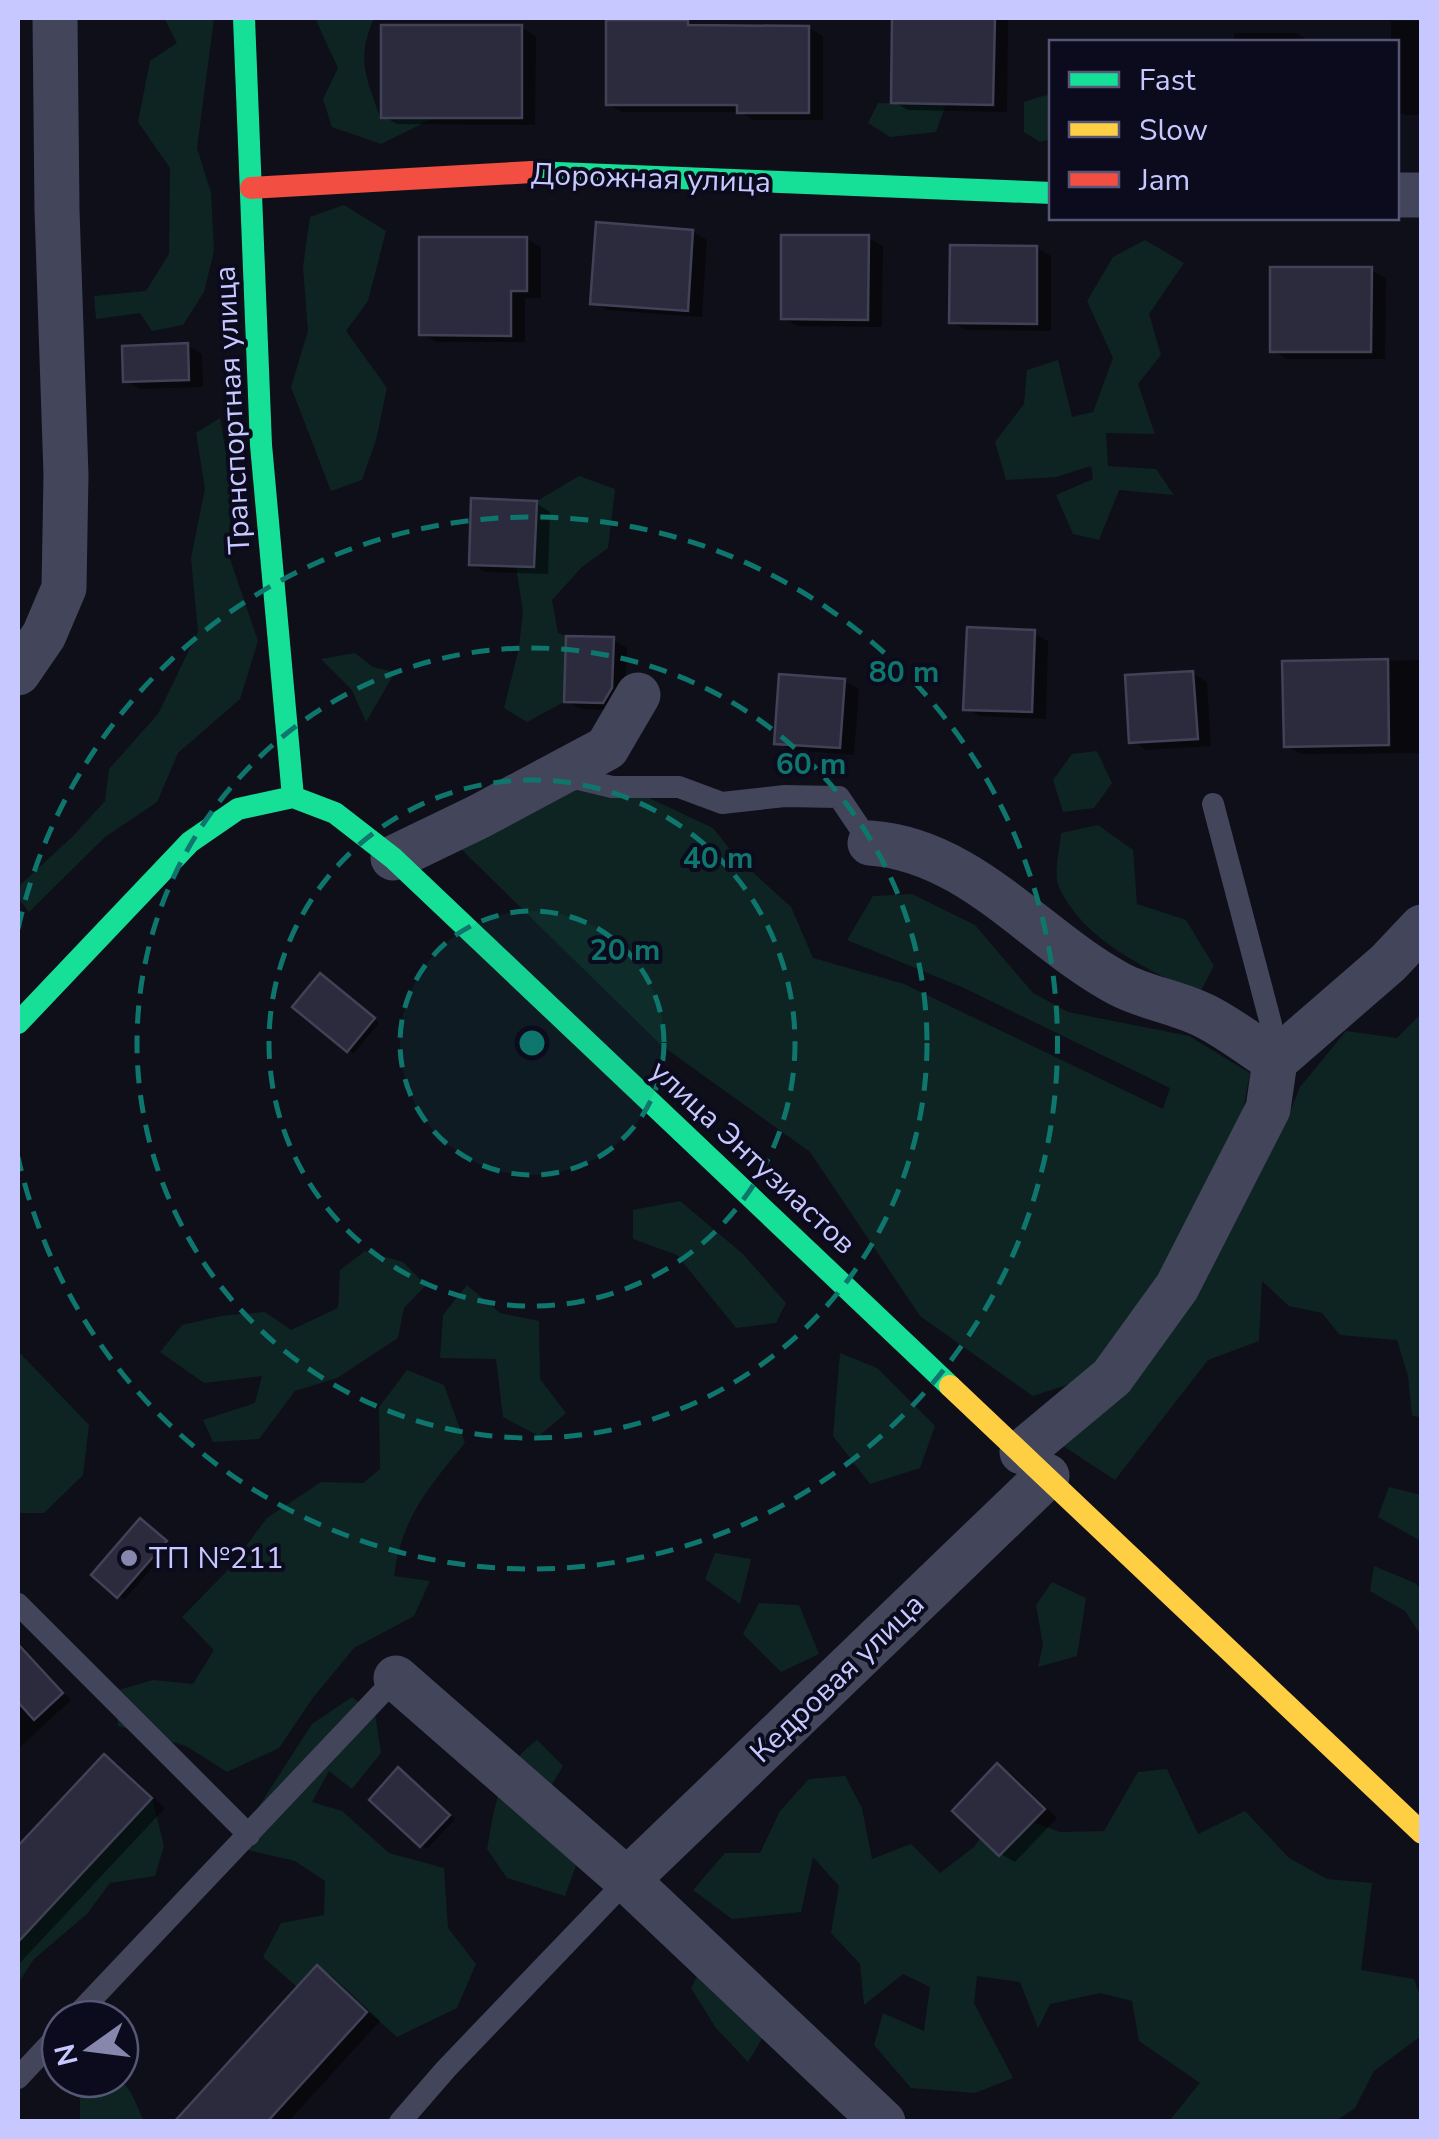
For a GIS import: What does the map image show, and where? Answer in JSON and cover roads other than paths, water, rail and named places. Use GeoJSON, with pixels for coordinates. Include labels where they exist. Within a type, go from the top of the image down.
{"type":"FeatureCollection","features":[{"type":"Feature","properties":{"kind":"street"},"geometry":{"type":"LineString","coordinates":[[18,673],[44,635],[64,588],[66,474],[55,18]]}},
{"type":"Feature","properties":{"kind":"street","name":"Транспортная улица"},"geometry":{"type":"LineString","coordinates":[[244,18],[260,445],[293,797]]}},
{"type":"Feature","properties":{"kind":"street","name":"Дорожная улица"},"geometry":{"type":"LineString","coordinates":[[251,188],[525,172],[1049,192]]}},
{"type":"Feature","properties":{"kind":"street"},"geometry":{"type":"LineString","coordinates":[[393,858],[607,748],[638,695]]}},
{"type":"Feature","properties":{"kind":"street"},"geometry":{"type":"LineString","coordinates":[[18,1023],[190,842],[238,809],[293,797]]}},
{"type":"Feature","properties":{"kind":"street","name":"улица Энтузиастов"},"geometry":{"type":"LineString","coordinates":[[293,797],[335,814],[393,858],[1422,1833]]}},
{"type":"Feature","properties":{"kind":"street"},"geometry":{"type":"LineString","coordinates":[[870,843],[896,845],[969,875],[1120,985],[1204,1015],[1275,1061],[1388,963],[1422,927]]}},
{"type":"Feature","properties":{"kind":"street","name":"Кедровая улица"},"geometry":{"type":"LineString","coordinates":[[626,1880],[1034,1464],[1112,1377],[1177,1287],[1268,1109],[1275,1061]]}},
{"type":"Feature","properties":{"kind":"street"},"geometry":{"type":"LineString","coordinates":[[396,1678],[626,1880],[883,2122]]}},
{"type":"Feature","properties":{"kind":"lane"},"geometry":{"type":"LineString","coordinates":[[558,774],[612,787],[679,787],[722,804],[786,796],[838,797],[870,843]]}},
{"type":"Feature","properties":{"kind":"lane"},"geometry":{"type":"LineString","coordinates":[[1214,804],[1271,1024],[1275,1061]]}},
{"type":"Feature","properties":{"kind":"lane"},"geometry":{"type":"LineString","coordinates":[[18,1604],[249,1834]]}},
{"type":"Feature","properties":{"kind":"lane"},"geometry":{"type":"LineString","coordinates":[[93,1999],[396,1678]]}},
{"type":"Feature","properties":{"kind":"lane"},"geometry":{"type":"LineString","coordinates":[[400,2122],[626,1880]]}},
{"type":"Feature","properties":{"kind":"lane"},"geometry":{"type":"LineString","coordinates":[[18,2078],[40,2054]]}},
{"type":"Feature","properties":{"kind":"place","name":"ТП №211"},"geometry":{"type":"Point","coordinates":[129,1558]}}]}
